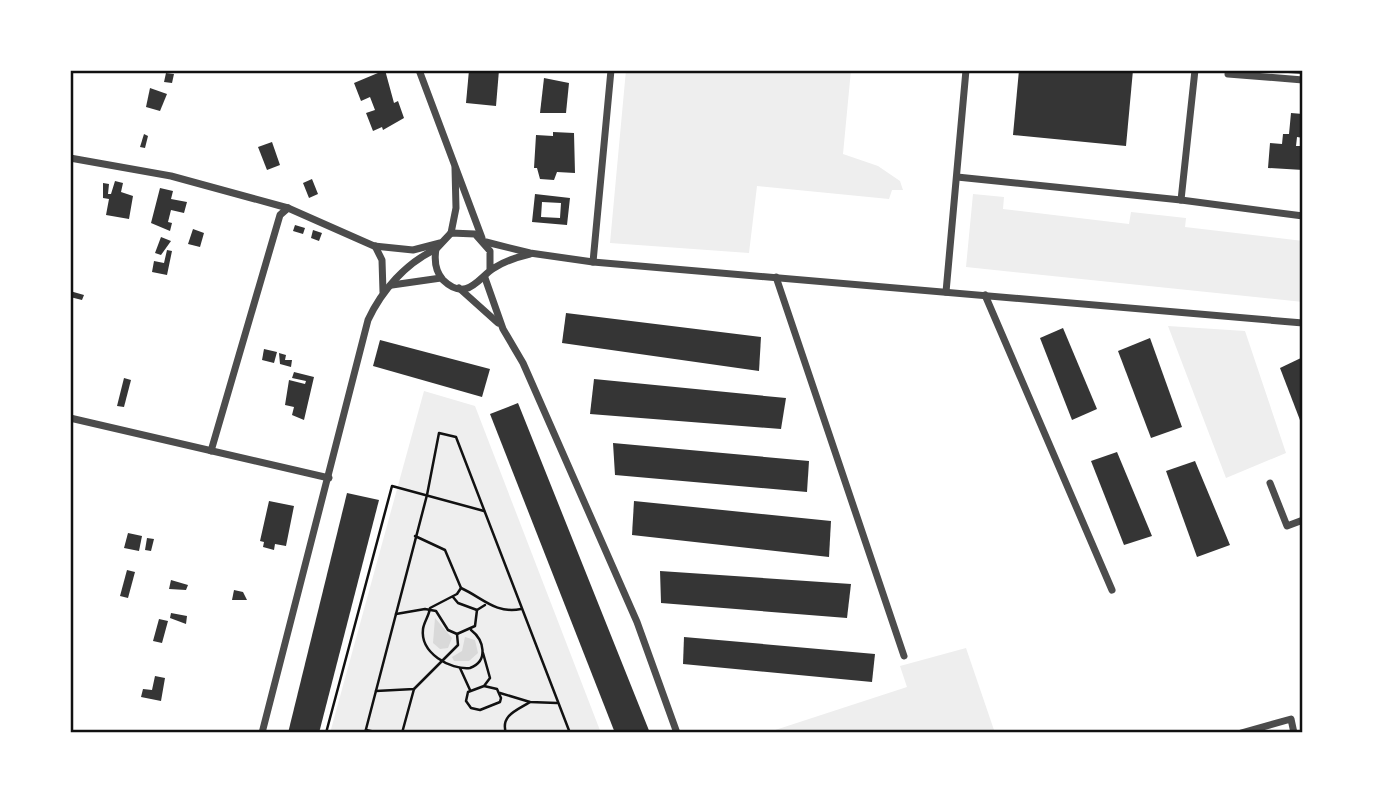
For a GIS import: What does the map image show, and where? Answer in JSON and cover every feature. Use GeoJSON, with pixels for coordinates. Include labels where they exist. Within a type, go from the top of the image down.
{"type":"FeatureCollection","features":[{"type":"Feature","properties":{"kind":"street"},"geometry":{"type":"LineString","coordinates":[[419,70],[484,240],[491,251],[490,270],[485,278],[469,288],[459,288]]}},
{"type":"Feature","properties":{"kind":"street"},"geometry":{"type":"LineString","coordinates":[[593,262],[611,70]]}},
{"type":"Feature","properties":{"kind":"street"},"geometry":{"type":"LineString","coordinates":[[946,292],[965,70]]}},
{"type":"Feature","properties":{"kind":"street"},"geometry":{"type":"LineString","coordinates":[[1181,200],[1195,70]]}},
{"type":"Feature","properties":{"kind":"street"},"geometry":{"type":"LineString","coordinates":[[1228,74],[1303,80]]}},
{"type":"Feature","properties":{"kind":"street"},"geometry":{"type":"LineString","coordinates":[[70,158],[171,176],[288,208],[374,246],[413,250],[438,246]]}},
{"type":"Feature","properties":{"kind":"street"},"geometry":{"type":"LineString","coordinates":[[262,733],[368,320],[383,292],[414,262],[438,246],[451,233],[456,208],[455,164]]}},
{"type":"Feature","properties":{"kind":"street"},"geometry":{"type":"LineString","coordinates":[[957,177],[1181,200],[1303,216]]}},
{"type":"Feature","properties":{"kind":"street"},"geometry":{"type":"LineString","coordinates":[[211,451],[280,215],[288,208]]}},
{"type":"Feature","properties":{"kind":"street"},"geometry":{"type":"LineString","coordinates":[[451,233],[467,231],[484,240],[530,253],[593,262],[1303,323]]}},
{"type":"Feature","properties":{"kind":"street"},"geometry":{"type":"LineString","coordinates":[[374,246],[382,260],[383,292]]}},
{"type":"Feature","properties":{"kind":"street"},"geometry":{"type":"LineString","coordinates":[[438,246],[435,264],[441,278]]}},
{"type":"Feature","properties":{"kind":"street"},"geometry":{"type":"LineString","coordinates":[[490,270],[530,253]]}},
{"type":"Feature","properties":{"kind":"street"},"geometry":{"type":"LineString","coordinates":[[776,277],[904,656]]}},
{"type":"Feature","properties":{"kind":"street"},"geometry":{"type":"LineString","coordinates":[[391,285],[441,278],[459,288],[503,328]]}},
{"type":"Feature","properties":{"kind":"street"},"geometry":{"type":"LineString","coordinates":[[485,278],[503,328],[523,363],[637,622],[677,733]]}},
{"type":"Feature","properties":{"kind":"street"},"geometry":{"type":"LineString","coordinates":[[985,295],[1112,590]]}},
{"type":"Feature","properties":{"kind":"street"},"geometry":{"type":"LineString","coordinates":[[70,418],[329,478]]}},
{"type":"Feature","properties":{"kind":"street"},"geometry":{"type":"LineString","coordinates":[[1270,482],[1287,526],[1303,520]]}},
{"type":"Feature","properties":{"kind":"street"},"geometry":{"type":"LineString","coordinates":[[1241,733],[1291,719],[1294,733]]}},
{"type":"Feature","properties":{"kind":"path"},"geometry":{"type":"LineString","coordinates":[[380,733],[366,731],[427,495],[439,433],[456,437],[570,733]]}},
{"type":"Feature","properties":{"kind":"path"},"geometry":{"type":"LineString","coordinates":[[326,733],[392,486],[484,511]]}},
{"type":"Feature","properties":{"kind":"path"},"geometry":{"type":"LineString","coordinates":[[415,536],[445,550],[461,588],[481,597],[486,604],[509,611],[521,609]]}},
{"type":"Feature","properties":{"kind":"path"},"geometry":{"type":"LineString","coordinates":[[396,614],[430,608],[461,588]]}},
{"type":"Feature","properties":{"kind":"path"},"geometry":{"type":"LineString","coordinates":[[452,596],[458,603],[477,610]]}},
{"type":"Feature","properties":{"kind":"path"},"geometry":{"type":"LineString","coordinates":[[477,610],[486,604]]}},
{"type":"Feature","properties":{"kind":"path"},"geometry":{"type":"LineString","coordinates":[[430,608],[438,614],[448,630],[457,634],[471,630],[477,620],[477,610]]}},
{"type":"Feature","properties":{"kind":"path"},"geometry":{"type":"LineString","coordinates":[[430,608],[423,636],[440,660],[460,668],[476,666],[483,653]]}},
{"type":"Feature","properties":{"kind":"path"},"geometry":{"type":"LineString","coordinates":[[471,630],[480,639],[490,678],[484,686]]}},
{"type":"Feature","properties":{"kind":"path"},"geometry":{"type":"LineString","coordinates":[[402,733],[414,689],[440,660],[455,651],[459,639],[457,634]]}},
{"type":"Feature","properties":{"kind":"path"},"geometry":{"type":"LineString","coordinates":[[460,668],[470,691]]}},
{"type":"Feature","properties":{"kind":"path"},"geometry":{"type":"LineString","coordinates":[[500,693],[500,702],[480,710],[467,705],[466,696],[470,691],[484,686],[530,702],[557,703]]}},
{"type":"Feature","properties":{"kind":"path"},"geometry":{"type":"LineString","coordinates":[[376,691],[414,689]]}},
{"type":"Feature","properties":{"kind":"path"},"geometry":{"type":"LineString","coordinates":[[506,733],[506,720],[513,711],[530,702]]}},
{"type":"Feature","properties":{"kind":"shaded area"},"geometry":{"type":"Polygon","coordinates":[[[626,70],[851,70],[843,154],[878,166],[900,181],[903,190],[892,190],[889,199],[757,186],[749,253],[610,243],[626,70]]]}},
{"type":"Feature","properties":{"kind":"shaded area"},"geometry":{"type":"Polygon","coordinates":[[[973,194],[1004,197],[1003,209],[1129,224],[1131,212],[1186,218],[1185,227],[1303,241],[1303,302],[966,267],[973,194]]]}},
{"type":"Feature","properties":{"kind":"shaded area"},"geometry":{"type":"Polygon","coordinates":[[[1168,326],[1245,331],[1286,453],[1226,478],[1168,326]]]}},
{"type":"Feature","properties":{"kind":"shaded area"},"geometry":{"type":"Polygon","coordinates":[[[424,391],[475,406],[601,733],[330,733],[424,391]]]}},
{"type":"Feature","properties":{"kind":"shaded area"},"geometry":{"type":"Polygon","coordinates":[[[435,618],[452,638],[448,648],[440,649],[433,643],[435,618]]]}},
{"type":"Feature","properties":{"kind":"shaded area"},"geometry":{"type":"Polygon","coordinates":[[[465,637],[475,640],[478,653],[469,661],[454,661],[452,657],[462,651],[465,637]]]}},
{"type":"Feature","properties":{"kind":"shaded area"},"geometry":{"type":"Polygon","coordinates":[[[966,648],[995,733],[766,733],[907,687],[900,666],[966,648]]]}},
{"type":"Feature","properties":{"kind":"building"},"geometry":{"type":"Polygon","coordinates":[[[385,70],[394,103],[398,101],[404,118],[383,130],[382,127],[373,131],[366,113],[375,110],[370,97],[361,101],[354,83],[385,70]]]}},
{"type":"Feature","properties":{"kind":"building"},"geometry":{"type":"Polygon","coordinates":[[[469,70],[499,70],[496,106],[466,103],[469,70]]]}},
{"type":"Feature","properties":{"kind":"building"},"geometry":{"type":"Polygon","coordinates":[[[1019,70],[1133,70],[1126,146],[1013,135],[1019,70]]]}},
{"type":"Feature","properties":{"kind":"building"},"geometry":{"type":"Polygon","coordinates":[[[1303,70],[1303,74],[1273,72],[1303,70]]]}},
{"type":"Feature","properties":{"kind":"building"},"geometry":{"type":"Polygon","coordinates":[[[166,73],[174,74],[172,83],[164,82],[166,73]]]}},
{"type":"Feature","properties":{"kind":"building"},"geometry":{"type":"Polygon","coordinates":[[[544,78],[569,83],[566,113],[540,113],[544,78]]]}},
{"type":"Feature","properties":{"kind":"building"},"geometry":{"type":"Polygon","coordinates":[[[150,88],[167,94],[160,111],[146,107],[150,88]]]}},
{"type":"Feature","properties":{"kind":"building"},"geometry":{"type":"Polygon","coordinates":[[[1291,113],[1303,114],[1303,138],[1297,137],[1296,146],[1300,146],[1303,170],[1268,168],[1270,143],[1282,144],[1283,134],[1289,134],[1291,113]]]}},
{"type":"Feature","properties":{"kind":"building"},"geometry":{"type":"Polygon","coordinates":[[[553,132],[574,133],[575,173],[557,172],[554,180],[540,179],[537,168],[534,168],[536,135],[553,136],[553,132]]]}},
{"type":"Feature","properties":{"kind":"building"},"geometry":{"type":"Polygon","coordinates":[[[144,134],[148,136],[145,148],[140,147],[144,134]]]}},
{"type":"Feature","properties":{"kind":"building"},"geometry":{"type":"Polygon","coordinates":[[[272,142],[280,165],[267,170],[258,147],[272,142]]]}},
{"type":"Feature","properties":{"kind":"building"},"geometry":{"type":"Polygon","coordinates":[[[312,179],[318,194],[309,198],[303,183],[312,179]]]}},
{"type":"Feature","properties":{"kind":"building"},"geometry":{"type":"Polygon","coordinates":[[[115,181],[123,183],[121,192],[133,196],[129,219],[106,215],[109,199],[103,198],[103,183],[109,184],[108,194],[111,194],[115,181]]]}},
{"type":"Feature","properties":{"kind":"building"},"geometry":{"type":"Polygon","coordinates":[[[160,188],[173,191],[171,199],[187,202],[184,213],[171,210],[168,222],[172,223],[170,231],[151,223],[160,188]]]}},
{"type":"Feature","properties":{"kind":"building"},"geometry":{"type":"Polygon","coordinates":[[[535,194],[570,198],[567,225],[532,222],[535,194]],[[542,202],[541,217],[560,218],[561,203],[542,202]]]}},
{"type":"Feature","properties":{"kind":"building"},"geometry":{"type":"Polygon","coordinates":[[[295,225],[305,228],[303,234],[293,231],[295,225]]]}},
{"type":"Feature","properties":{"kind":"building"},"geometry":{"type":"Polygon","coordinates":[[[193,229],[204,233],[200,247],[188,244],[193,229]]]}},
{"type":"Feature","properties":{"kind":"building"},"geometry":{"type":"Polygon","coordinates":[[[313,230],[322,233],[319,241],[311,238],[313,230]]]}},
{"type":"Feature","properties":{"kind":"building"},"geometry":{"type":"Polygon","coordinates":[[[161,237],[171,241],[161,255],[155,253],[161,237]]]}},
{"type":"Feature","properties":{"kind":"building"},"geometry":{"type":"Polygon","coordinates":[[[167,250],[172,251],[167,275],[152,272],[154,261],[164,263],[167,250]]]}},
{"type":"Feature","properties":{"kind":"building"},"geometry":{"type":"Polygon","coordinates":[[[70,291],[84,295],[82,300],[70,297],[70,291]]]}},
{"type":"Feature","properties":{"kind":"building"},"geometry":{"type":"Polygon","coordinates":[[[566,313],[761,337],[759,371],[562,343],[566,313]]]}},
{"type":"Feature","properties":{"kind":"building"},"geometry":{"type":"Polygon","coordinates":[[[1063,328],[1097,409],[1072,420],[1040,338],[1063,328]]]}},
{"type":"Feature","properties":{"kind":"building"},"geometry":{"type":"Polygon","coordinates":[[[1150,338],[1182,427],[1151,438],[1118,351],[1150,338]]]}},
{"type":"Feature","properties":{"kind":"building"},"geometry":{"type":"Polygon","coordinates":[[[380,340],[490,369],[482,397],[373,366],[380,340]]]}},
{"type":"Feature","properties":{"kind":"building"},"geometry":{"type":"Polygon","coordinates":[[[264,349],[277,352],[274,363],[262,360],[264,349]]]}},
{"type":"Feature","properties":{"kind":"building"},"geometry":{"type":"Polygon","coordinates":[[[279,353],[286,355],[285,360],[292,360],[291,367],[280,364],[279,353]]]}},
{"type":"Feature","properties":{"kind":"building"},"geometry":{"type":"Polygon","coordinates":[[[1303,357],[1303,428],[1280,368],[1303,357]]]}},
{"type":"Feature","properties":{"kind":"building"},"geometry":{"type":"Polygon","coordinates":[[[294,372],[314,377],[304,420],[292,415],[294,407],[285,405],[289,380],[305,384],[306,381],[292,378],[294,372]]]}},
{"type":"Feature","properties":{"kind":"building"},"geometry":{"type":"Polygon","coordinates":[[[124,378],[131,380],[124,407],[117,406],[124,378]]]}},
{"type":"Feature","properties":{"kind":"building"},"geometry":{"type":"Polygon","coordinates":[[[594,379],[786,398],[781,429],[590,414],[594,379]]]}},
{"type":"Feature","properties":{"kind":"building"},"geometry":{"type":"Polygon","coordinates":[[[518,403],[650,733],[615,733],[490,414],[518,403]]]}},
{"type":"Feature","properties":{"kind":"building"},"geometry":{"type":"Polygon","coordinates":[[[613,443],[809,461],[807,492],[615,475],[613,443]]]}},
{"type":"Feature","properties":{"kind":"building"},"geometry":{"type":"Polygon","coordinates":[[[1117,452],[1152,536],[1124,545],[1091,461],[1117,452]]]}},
{"type":"Feature","properties":{"kind":"building"},"geometry":{"type":"Polygon","coordinates":[[[1195,461],[1230,545],[1197,557],[1166,471],[1195,461]]]}},
{"type":"Feature","properties":{"kind":"building"},"geometry":{"type":"Polygon","coordinates":[[[347,493],[379,500],[319,733],[288,733],[347,493]]]}},
{"type":"Feature","properties":{"kind":"building"},"geometry":{"type":"Polygon","coordinates":[[[269,501],[294,506],[286,546],[275,544],[274,550],[263,547],[264,542],[260,541],[269,501]]]}},
{"type":"Feature","properties":{"kind":"building"},"geometry":{"type":"Polygon","coordinates":[[[634,501],[831,521],[829,557],[632,535],[634,501]]]}},
{"type":"Feature","properties":{"kind":"building"},"geometry":{"type":"Polygon","coordinates":[[[128,533],[142,536],[139,551],[124,548],[128,533]]]}},
{"type":"Feature","properties":{"kind":"building"},"geometry":{"type":"Polygon","coordinates":[[[147,538],[154,539],[151,551],[145,550],[147,538]]]}},
{"type":"Feature","properties":{"kind":"building"},"geometry":{"type":"Polygon","coordinates":[[[127,570],[135,572],[128,598],[120,596],[127,570]]]}},
{"type":"Feature","properties":{"kind":"building"},"geometry":{"type":"Polygon","coordinates":[[[660,571],[851,584],[847,618],[661,603],[660,571]]]}},
{"type":"Feature","properties":{"kind":"building"},"geometry":{"type":"Polygon","coordinates":[[[171,580],[188,585],[186,590],[169,589],[171,580]]]}},
{"type":"Feature","properties":{"kind":"building"},"geometry":{"type":"Polygon","coordinates":[[[234,590],[243,592],[247,600],[232,600],[234,590]]]}},
{"type":"Feature","properties":{"kind":"building"},"geometry":{"type":"Polygon","coordinates":[[[171,613],[187,616],[186,624],[170,618],[171,613]]]}},
{"type":"Feature","properties":{"kind":"building"},"geometry":{"type":"Polygon","coordinates":[[[159,619],[168,621],[162,643],[153,641],[159,619]]]}},
{"type":"Feature","properties":{"kind":"building"},"geometry":{"type":"Polygon","coordinates":[[[684,637],[875,654],[872,682],[683,664],[684,637]]]}},
{"type":"Feature","properties":{"kind":"building"},"geometry":{"type":"Polygon","coordinates":[[[155,676],[165,678],[161,701],[141,697],[143,689],[152,690],[155,676]]]}}]}
